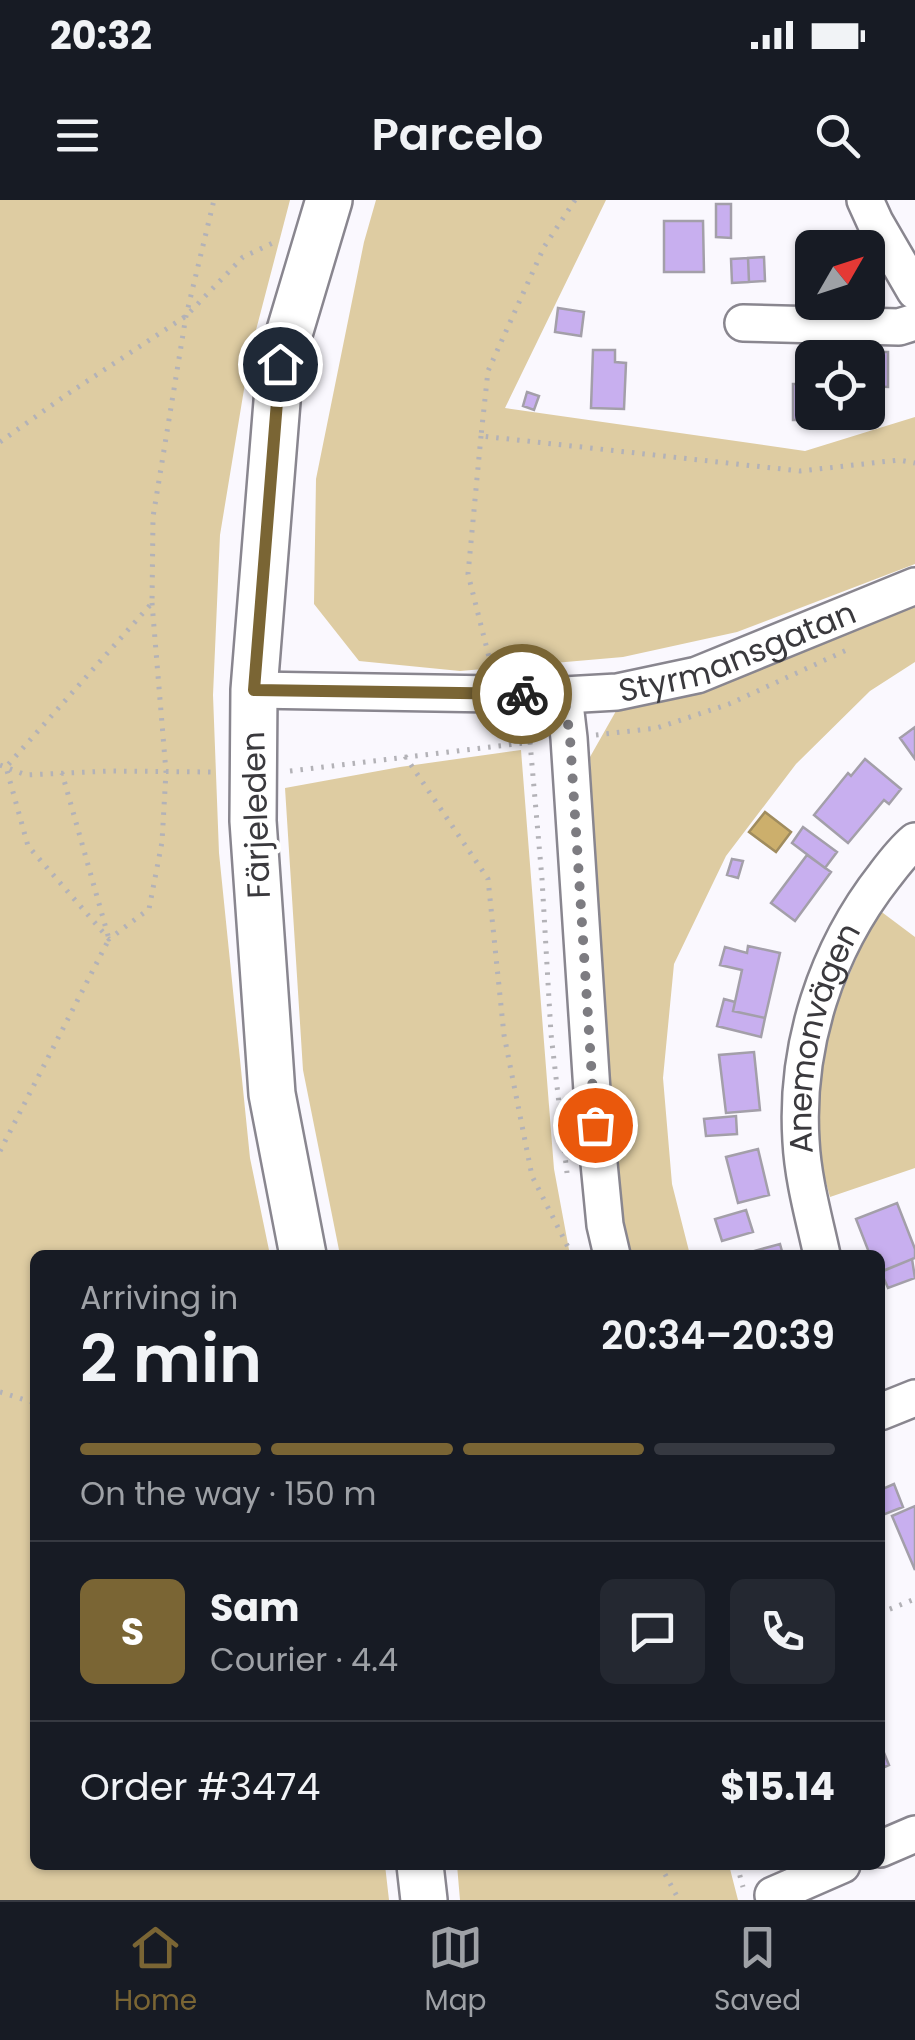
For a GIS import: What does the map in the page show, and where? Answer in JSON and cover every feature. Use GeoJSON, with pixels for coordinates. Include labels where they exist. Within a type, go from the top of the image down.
{"type":"FeatureCollection","features":[{"type":"Feature","properties":{"kind":"main road","name":"Färjeleden"},"geometry":{"type":"LineString","coordinates":[[302,1250],[272,1094],[252,821],[254,690],[280,364],[326,210]]}},
{"type":"Feature","properties":{"kind":"main road"},"geometry":{"type":"LineString","coordinates":[[421,1870],[424,1900]]}},
{"type":"Feature","properties":{"kind":"street"},"geometry":{"type":"LineString","coordinates":[[865,200],[915,292]]}},
{"type":"Feature","properties":{"kind":"street"},"geometry":{"type":"LineString","coordinates":[[743,322],[899,327],[915,322]]}},
{"type":"Feature","properties":{"kind":"street","name":"Styrmansgatan"},"geometry":{"type":"LineString","coordinates":[[254,690],[564,695],[617,692],[698,675],[915,586]]}},
{"type":"Feature","properties":{"kind":"street"},"geometry":{"type":"LineString","coordinates":[[564,695],[592,1091],[604,1225],[611,1250]]}},
{"type":"Feature","properties":{"kind":"street","name":"Anemonvägen"},"geometry":{"type":"LineString","coordinates":[[821,1250],[801,1142],[807,1046],[819,997],[839,947],[872,892],[915,840]]}},
{"type":"Feature","properties":{"kind":"street"},"geometry":{"type":"LineString","coordinates":[[885,1410],[915,1398]]}},
{"type":"Feature","properties":{"kind":"street"},"geometry":{"type":"LineString","coordinates":[[885,1847],[915,1834]]}},
{"type":"Feature","properties":{"kind":"street"},"geometry":{"type":"LineString","coordinates":[[765,1890],[827,1870]]}},
{"type":"Feature","properties":{"kind":"path"},"geometry":{"type":"LineString","coordinates":[[0,1151],[110,939],[149,910],[162,842],[166,772],[152,604],[153,517],[186,316],[214,200]]}},
{"type":"Feature","properties":{"kind":"path"},"geometry":{"type":"LineString","coordinates":[[498,694],[468,574],[488,371],[544,248],[576,200]]}},
{"type":"Feature","properties":{"kind":"path"},"geometry":{"type":"LineString","coordinates":[[0,442],[186,316],[242,257],[326,210]]}},
{"type":"Feature","properties":{"kind":"path"},"geometry":{"type":"LineString","coordinates":[[481,436],[800,471],[899,460],[915,464]]}},
{"type":"Feature","properties":{"kind":"path"},"geometry":{"type":"LineString","coordinates":[[3,766],[152,604]]}},
{"type":"Feature","properties":{"kind":"path"},"geometry":{"type":"LineString","coordinates":[[530,742],[551,1034],[568,1180]]}},
{"type":"Feature","properties":{"kind":"path"},"geometry":{"type":"LineString","coordinates":[[405,756],[488,879],[504,1035],[532,1176],[569,1250]]}},
{"type":"Feature","properties":{"kind":"path"},"geometry":{"type":"LineString","coordinates":[[3,766],[26,775],[211,772]]}},
{"type":"Feature","properties":{"kind":"path"},"geometry":{"type":"LineString","coordinates":[[3,766],[28,846],[110,939]]}},
{"type":"Feature","properties":{"kind":"path"},"geometry":{"type":"LineString","coordinates":[[62,774],[110,939]]}},
{"type":"Feature","properties":{"kind":"path"},"geometry":{"type":"LineString","coordinates":[[0,1392],[30,1402]]}},
{"type":"Feature","properties":{"kind":"path"},"geometry":{"type":"LineString","coordinates":[[885,1610],[915,1599]]}},
{"type":"Feature","properties":{"kind":"path"},"geometry":{"type":"LineString","coordinates":[[663,1870],[678,1900]]}},
{"type":"Feature","properties":{"kind":"path"},"geometry":{"type":"LineString","coordinates":[[743,1870],[765,1890]]}},
{"type":"Feature","properties":{"kind":"shaded area"},"geometry":{"type":"Polygon","coordinates":[[[0,200],[290,200],[250,353],[220,535],[213,695],[219,853],[250,1158],[269,1250],[30,1250],[30,1870],[386,1870],[389,1900],[0,1900],[0,200]]]}},
{"type":"Feature","properties":{"kind":"shaded area"},"geometry":{"type":"Polygon","coordinates":[[[376,200],[606,200],[505,408],[805,451],[873,430],[885,430],[885,426],[915,417],[915,564],[737,632],[623,657],[460,671],[359,661],[314,604],[316,479],[376,200]]]}},
{"type":"Feature","properties":{"kind":"shaded area"},"geometry":{"type":"Polygon","coordinates":[[[915,605],[915,662],[870,691],[796,764],[726,856],[674,964],[663,1078],[672,1184],[689,1250],[627,1250],[607,1086],[590,757],[616,711],[696,693],[915,605]]]}},
{"type":"Feature","properties":{"kind":"shaded area"},"geometry":{"type":"Polygon","coordinates":[[[521,750],[554,1169],[569,1250],[339,1250],[303,1070],[285,788],[521,750]]]}},
{"type":"Feature","properties":{"kind":"shaded area"},"geometry":{"type":"Polygon","coordinates":[[[765,812],[791,832],[776,852],[749,832],[765,812]]]}},
{"type":"Feature","properties":{"kind":"shaded area"},"geometry":{"type":"Polygon","coordinates":[[[879,910],[915,937],[915,1168],[830,1197],[816,1130],[822,1055],[837,1006],[879,910]]]}},
{"type":"Feature","properties":{"kind":"shaded area"},"geometry":{"type":"Polygon","coordinates":[[[457,1870],[730,1870],[738,1900],[460,1900],[457,1870]]]}},
{"type":"Feature","properties":{"kind":"building"},"geometry":{"type":"Polygon","coordinates":[[[716,204],[731,204],[731,238],[716,237],[716,204]]]}},
{"type":"Feature","properties":{"kind":"building"},"geometry":{"type":"Polygon","coordinates":[[[664,221],[703,221],[704,272],[664,272],[664,221]]]}},
{"type":"Feature","properties":{"kind":"building"},"geometry":{"type":"Polygon","coordinates":[[[764,257],[765,281],[749,282],[748,258],[764,257]]]}},
{"type":"Feature","properties":{"kind":"building"},"geometry":{"type":"Polygon","coordinates":[[[748,258],[749,282],[732,283],[731,259],[748,258]]]}},
{"type":"Feature","properties":{"kind":"building"},"geometry":{"type":"Polygon","coordinates":[[[558,308],[584,312],[581,336],[555,332],[558,308]]]}},
{"type":"Feature","properties":{"kind":"building"},"geometry":{"type":"Polygon","coordinates":[[[593,350],[615,350],[615,362],[626,363],[624,409],[591,408],[593,350]]]}},
{"type":"Feature","properties":{"kind":"building"},"geometry":{"type":"Polygon","coordinates":[[[885,352],[888,352],[888,387],[885,387],[885,352]]]}},
{"type":"Feature","properties":{"kind":"building"},"geometry":{"type":"Polygon","coordinates":[[[793,384],[795,384],[795,420],[793,384]]]}},
{"type":"Feature","properties":{"kind":"building"},"geometry":{"type":"Polygon","coordinates":[[[527,392],[539,396],[534,410],[523,406],[527,392]]]}},
{"type":"Feature","properties":{"kind":"building"},"geometry":{"type":"Polygon","coordinates":[[[915,727],[915,759],[900,738],[915,727]]]}},
{"type":"Feature","properties":{"kind":"building"},"geometry":{"type":"Polygon","coordinates":[[[865,759],[901,789],[889,804],[884,800],[848,843],[814,815],[848,773],[851,776],[865,759]]]}},
{"type":"Feature","properties":{"kind":"building"},"geometry":{"type":"Polygon","coordinates":[[[803,827],[837,852],[825,868],[792,843],[803,827]]]}},
{"type":"Feature","properties":{"kind":"building"},"geometry":{"type":"Polygon","coordinates":[[[807,855],[831,872],[795,921],[771,903],[807,855]]]}},
{"type":"Feature","properties":{"kind":"building"},"geometry":{"type":"Polygon","coordinates":[[[732,859],[743,861],[738,878],[727,875],[732,859]]]}},
{"type":"Feature","properties":{"kind":"building"},"geometry":{"type":"Polygon","coordinates":[[[748,946],[780,953],[765,1018],[733,1011],[742,970],[720,965],[725,947],[747,953],[748,946]]]}},
{"type":"Feature","properties":{"kind":"building"},"geometry":{"type":"Polygon","coordinates":[[[724,999],[735,1002],[733,1011],[765,1018],[761,1037],[717,1026],[724,999]]]}},
{"type":"Feature","properties":{"kind":"building"},"geometry":{"type":"Polygon","coordinates":[[[754,1052],[760,1110],[726,1113],[719,1055],[754,1052]]]}},
{"type":"Feature","properties":{"kind":"building"},"geometry":{"type":"Polygon","coordinates":[[[736,1116],[737,1134],[706,1136],[704,1119],[736,1116]]]}},
{"type":"Feature","properties":{"kind":"building"},"geometry":{"type":"Polygon","coordinates":[[[758,1149],[769,1195],[738,1203],[726,1157],[758,1149]]]}},
{"type":"Feature","properties":{"kind":"building"},"geometry":{"type":"Polygon","coordinates":[[[897,1203],[915,1258],[885,1270],[885,1250],[868,1250],[856,1219],[897,1203]]]}},
{"type":"Feature","properties":{"kind":"building"},"geometry":{"type":"Polygon","coordinates":[[[746,1210],[753,1232],[722,1241],[715,1219],[746,1210]]]}},
{"type":"Feature","properties":{"kind":"building"},"geometry":{"type":"Polygon","coordinates":[[[780,1244],[782,1250],[758,1250],[780,1244]]]}},
{"type":"Feature","properties":{"kind":"building"},"geometry":{"type":"Polygon","coordinates":[[[912,1259],[915,1278],[888,1288],[885,1270],[912,1259]]]}},
{"type":"Feature","properties":{"kind":"building"},"geometry":{"type":"Polygon","coordinates":[[[894,1484],[903,1507],[885,1514],[885,1488],[894,1484]]]}},
{"type":"Feature","properties":{"kind":"building"},"geometry":{"type":"Polygon","coordinates":[[[915,1506],[915,1570],[892,1516],[915,1506]]]}},
{"type":"Feature","properties":{"kind":"way so far"},"geometry":{"type":"LineString","coordinates":[[522,694],[564,695],[595,1125]]}},
{"type":"Feature","properties":{"kind":"route"},"geometry":{"type":"LineString","coordinates":[[280,364],[254,690],[522,694]]}}]}
